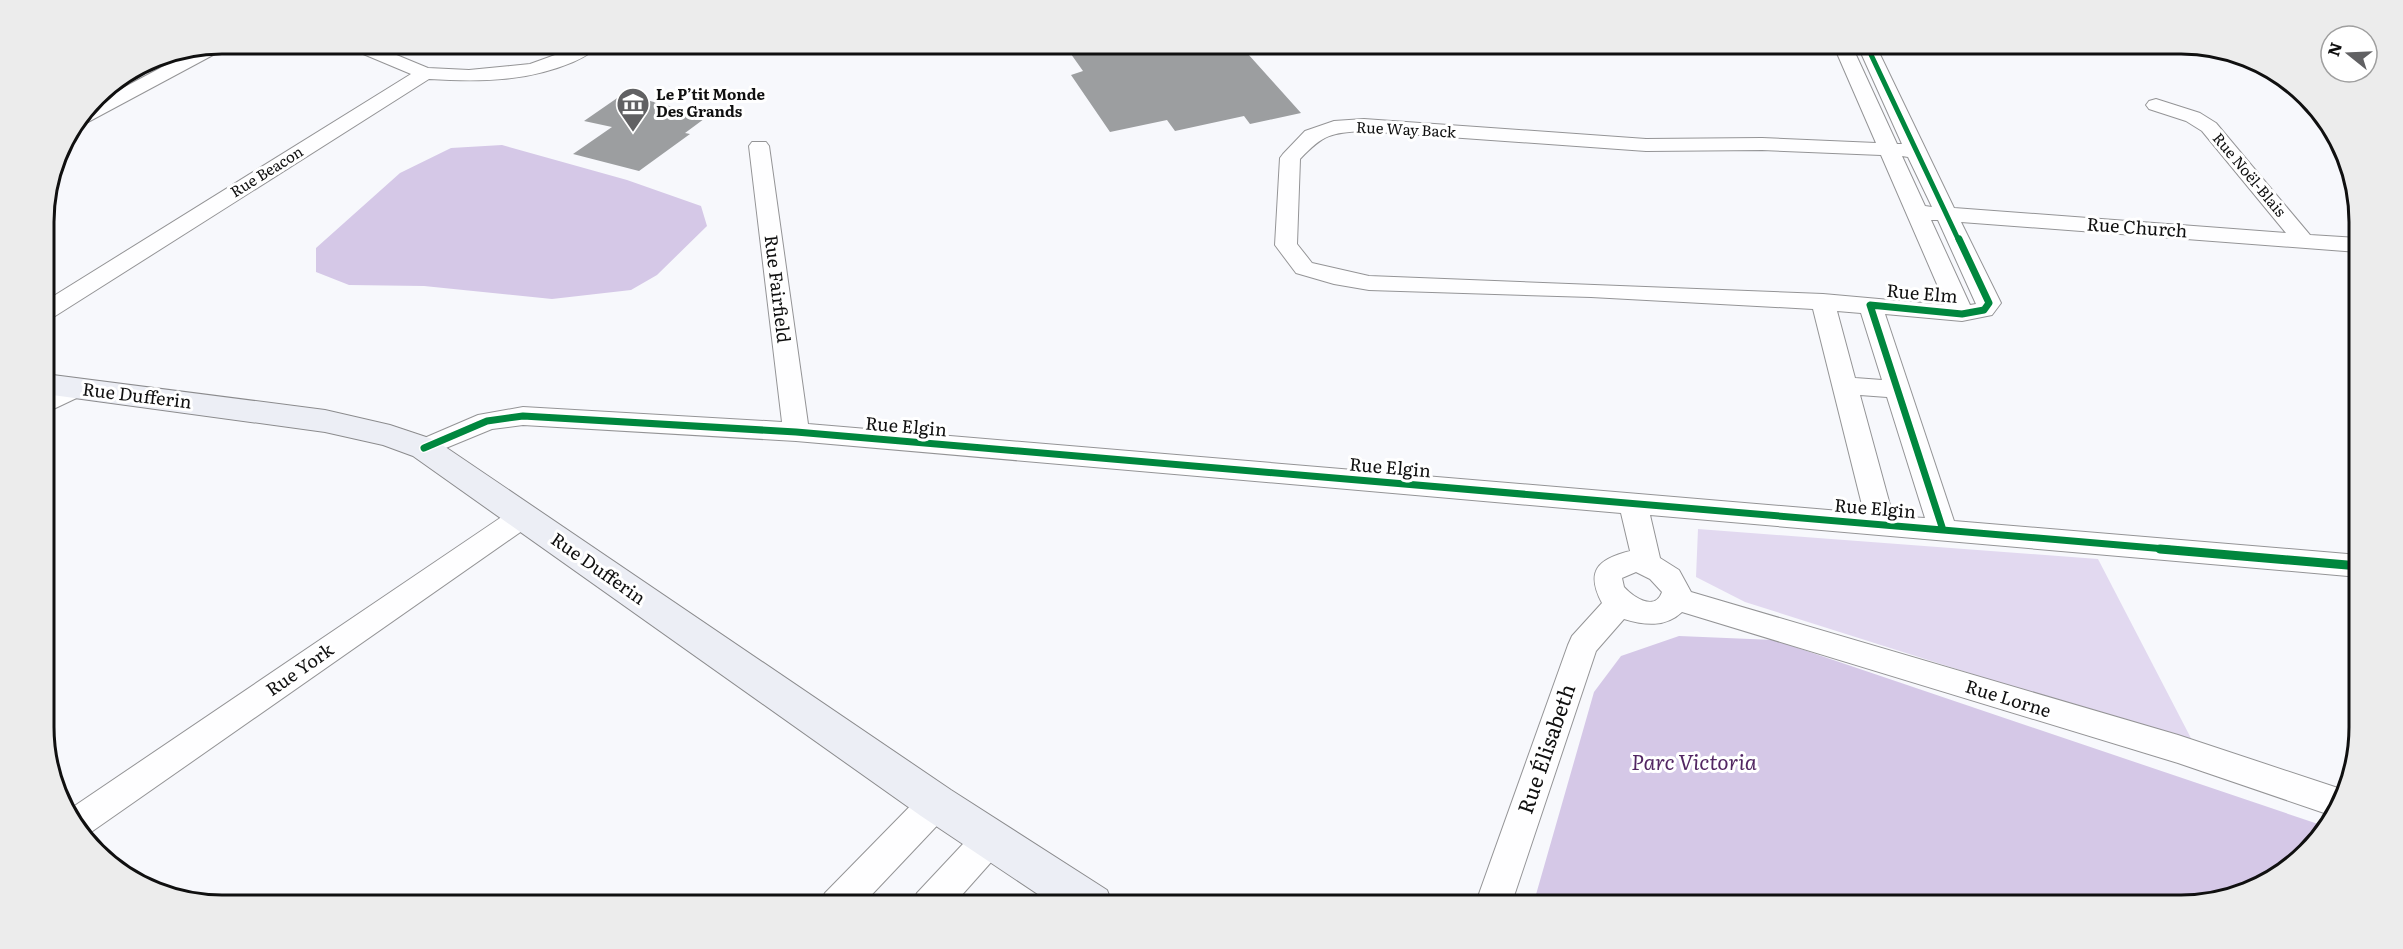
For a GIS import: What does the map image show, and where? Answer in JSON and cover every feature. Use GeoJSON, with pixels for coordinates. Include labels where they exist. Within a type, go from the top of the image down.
{"type":"FeatureCollection","features":[{"type":"Feature","properties":{"kind":"main road","name":"Rue Dufferin"},"geometry":{"type":"LineString","coordinates":[[60,386],[325,421],[390,436],[424,448],[989,840],[1075,895]]}},
{"type":"Feature","properties":{"kind":"street"},"geometry":{"type":"LineString","coordinates":[[380,54],[425,72],[496,76],[543,68],[571,54]]}},
{"type":"Feature","properties":{"kind":"street","name":"Rue Elm"},"geometry":{"type":"LineString","coordinates":[[1846,54],[1962,314]]}},
{"type":"Feature","properties":{"kind":"street","name":"Rue Elm"},"geometry":{"type":"LineString","coordinates":[[1823,301],[1962,314],[1984,310],[1989,303],[1870,54]]}},
{"type":"Feature","properties":{"kind":"street"},"geometry":{"type":"LineString","coordinates":[[98,109],[198,56]]}},
{"type":"Feature","properties":{"kind":"street","name":"Rue Beacon"},"geometry":{"type":"LineString","coordinates":[[54,307],[425,72]]}},
{"type":"Feature","properties":{"kind":"street"},"geometry":{"type":"LineString","coordinates":[[1856,77],[1881,78]]}},
{"type":"Feature","properties":{"kind":"street","name":"Rue Noël-Blais"},"geometry":{"type":"LineString","coordinates":[[2156,105],[2193,117],[2209,127],[2303,240]]}},
{"type":"Feature","properties":{"kind":"street","name":"Rue Way Back"},"geometry":{"type":"LineString","coordinates":[[1823,301],[1645,292],[1369,283],[1334,277],[1304,268],[1286,245],[1290,158],[1312,135],[1334,128],[1364,125],[1646,145],[1762,144],[1917,151]]}},
{"type":"Feature","properties":{"kind":"street","name":"Rue Fairfield"},"geometry":{"type":"LineString","coordinates":[[759,146],[796,432]]}},
{"type":"Feature","properties":{"kind":"street","name":"Rue Church"},"geometry":{"type":"LineString","coordinates":[[1915,212],[2349,243]]}},
{"type":"Feature","properties":{"kind":"street"},"geometry":{"type":"LineString","coordinates":[[1823,301],[1881,525]]}},
{"type":"Feature","properties":{"kind":"street","name":"Rue Elm"},"geometry":{"type":"LineString","coordinates":[[1870,305],[1942,530]]}},
{"type":"Feature","properties":{"kind":"street"},"geometry":{"type":"LineString","coordinates":[[1846,386],[1897,390]]}},
{"type":"Feature","properties":{"kind":"street","name":"Rue Elgin"},"geometry":{"type":"LineString","coordinates":[[424,448],[487,421],[524,416],[796,432],[2349,565]]}},
{"type":"Feature","properties":{"kind":"street"},"geometry":{"type":"LineString","coordinates":[[1633,504],[1647,563]]}},
{"type":"Feature","properties":{"kind":"street","name":"Rue York"},"geometry":{"type":"LineString","coordinates":[[82,820],[522,517]]}},
{"type":"Feature","properties":{"kind":"street"},"geometry":{"type":"LineString","coordinates":[[1624,562],[1647,563],[1661,570],[1670,579],[1675,589],[1675,599],[1669,607],[1659,612],[1646,613],[1633,610],[1620,603],[1611,594],[1607,584],[1608,575],[1614,567],[1624,562]]}},
{"type":"Feature","properties":{"kind":"street","name":"Rue Lorne"},"geometry":{"type":"LineString","coordinates":[[1675,599],[2178,749],[2332,800]]}},
{"type":"Feature","properties":{"kind":"street","name":"Rue Élisabeth"},"geometry":{"type":"LineString","coordinates":[[1496,895],[1583,645],[1620,603]]}},
{"type":"Feature","properties":{"kind":"street"},"geometry":{"type":"LineString","coordinates":[[848,895],[936,803]]}},
{"type":"Feature","properties":{"kind":"street"},"geometry":{"type":"LineString","coordinates":[[939,895],[989,840]]}},
{"type":"Feature","properties":{"kind":"shaded area"},"geometry":{"type":"Polygon","coordinates":[[[1698,529],[2098,559],[2194,744],[1745,602],[1696,577],[1698,529]]]}},
{"type":"Feature","properties":{"kind":"green space"},"geometry":{"type":"Polygon","coordinates":[[[502,145],[627,180],[701,206],[707,226],[657,275],[631,290],[552,299],[424,286],[349,285],[316,272],[316,248],[400,173],[451,148],[502,145]]]}},
{"type":"Feature","properties":{"kind":"green space","name":"Parc Victoria"},"geometry":{"type":"Polygon","coordinates":[[[1679,636],[1774,640],[2318,824],[2300,846],[2265,872],[2235,886],[2192,895],[1536,895],[1594,692],[1621,656],[1679,636]]]}},
{"type":"Feature","properties":{"kind":"building"},"geometry":{"type":"Polygon","coordinates":[[[1071,54],[1248,54],[1301,113],[1250,124],[1244,116],[1175,131],[1167,120],[1110,132],[1071,75],[1083,71],[1071,54]]]}},
{"type":"Feature","properties":{"kind":"building"},"geometry":{"type":"Polygon","coordinates":[[[623,94],[708,116],[685,133],[690,134],[639,171],[573,154],[612,127],[584,121],[623,94]]]}},
{"type":"Feature","properties":{"kind":"cycle path"},"geometry":{"type":"LineString","coordinates":[[1871,54],[1989,303],[1984,310],[1962,314],[1870,305],[1943,530]]}},
{"type":"Feature","properties":{"kind":"cycle path"},"geometry":{"type":"LineString","coordinates":[[424,448],[487,421],[523,416],[796,432],[2349,565]]}},
{"type":"Feature","properties":{"kind":"place","name":"Le P’tit Monde Des Grands"},"geometry":{"type":"Point","coordinates":[633,133]}}]}
